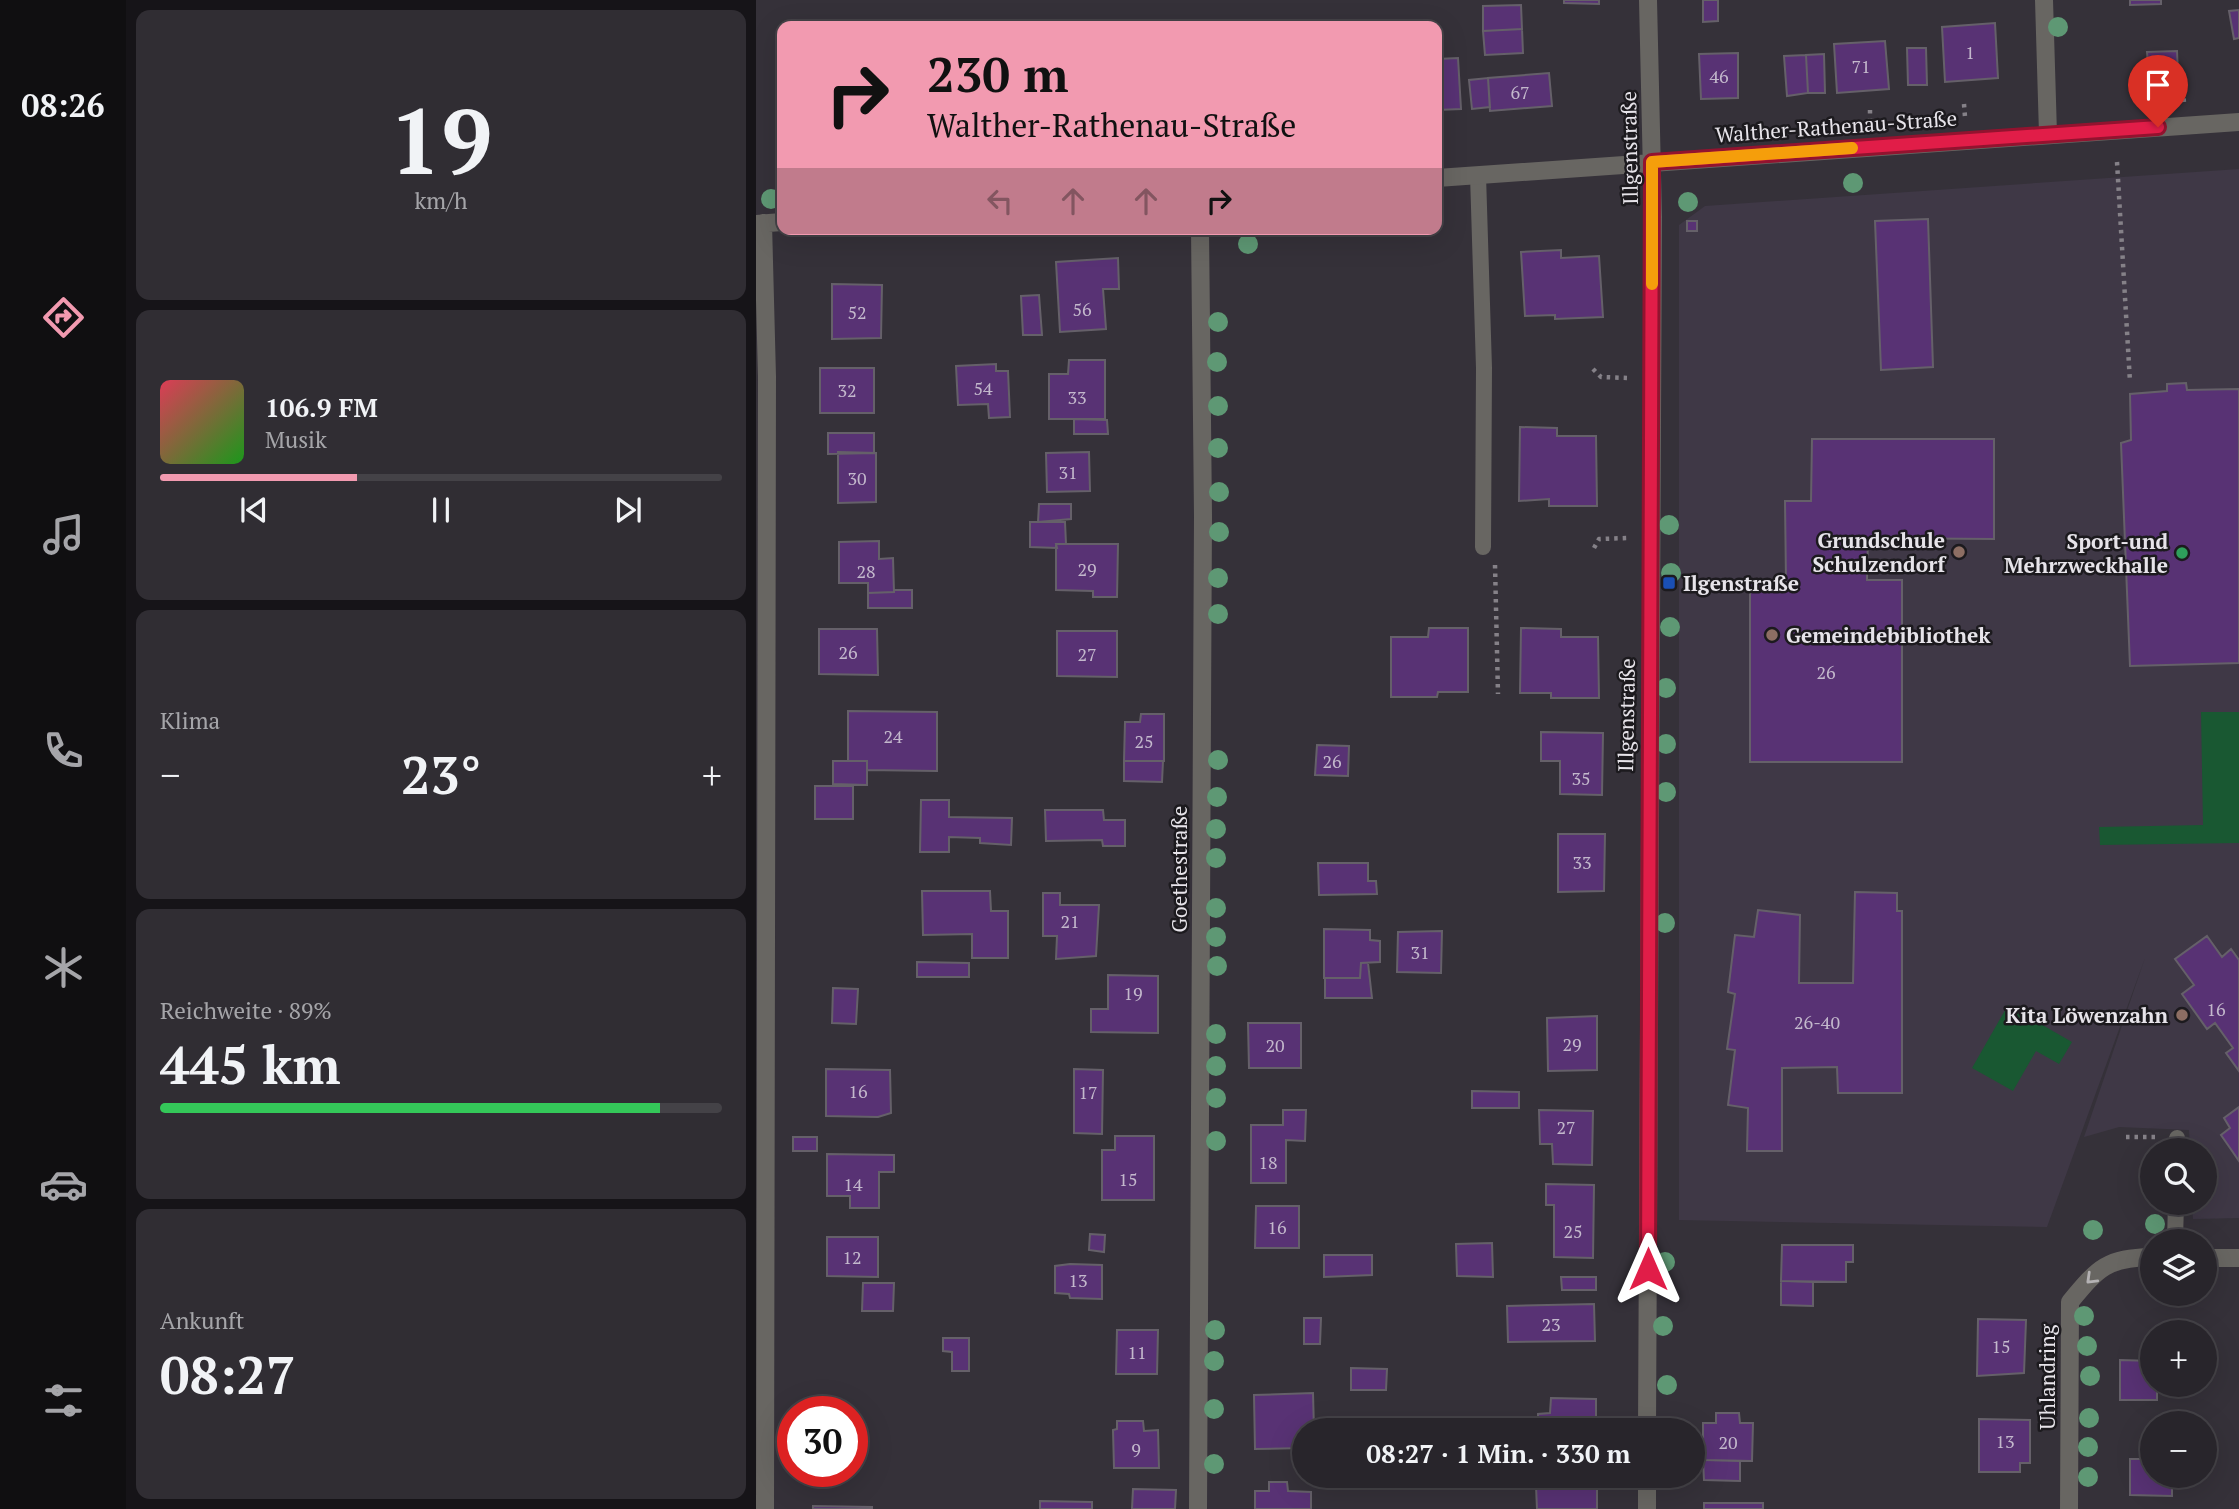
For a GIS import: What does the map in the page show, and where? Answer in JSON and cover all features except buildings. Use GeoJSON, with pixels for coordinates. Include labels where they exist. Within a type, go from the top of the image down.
{"type":"FeatureCollection","features":[{"type":"Feature","properties":{"kind":"street","name":"Illgenstraße"},"geometry":{"type":"LineString","coordinates":[[1647,1418],[1652,162],[1648,0]]}},
{"type":"Feature","properties":{"kind":"street"},"geometry":{"type":"LineString","coordinates":[[2044,0],[2048,134]]}},
{"type":"Feature","properties":{"kind":"street","name":"Walther-Rathenau-Straße"},"geometry":{"type":"LineString","coordinates":[[1442,178],[2239,122]]}},
{"type":"Feature","properties":{"kind":"street"},"geometry":{"type":"LineString","coordinates":[[760,223],[767,363],[765,1509]]}},
{"type":"Feature","properties":{"kind":"street","name":"Goethestraße"},"geometry":{"type":"LineString","coordinates":[[1198,1509],[1203,516],[1200,235]]}},
{"type":"Feature","properties":{"kind":"street","name":"Uhlandring"},"geometry":{"type":"LineString","coordinates":[[2069,1509],[2070,1302],[2107,1264],[2123,1258],[2140,1257]]}},
{"type":"Feature","properties":{"kind":"street"},"geometry":{"type":"LineString","coordinates":[[2217,1258],[2239,1258]]}},
{"type":"Feature","properties":{"kind":"street"},"geometry":{"type":"LineString","coordinates":[[1647,1488],[1647,1509]]}},
{"type":"Feature","properties":{"kind":"lane"},"geometry":{"type":"LineString","coordinates":[[1478,175],[1484,368],[1483,547]]}},
{"type":"Feature","properties":{"kind":"path"},"geometry":{"type":"LineString","coordinates":[[2117,162],[2130,382]]}},
{"type":"Feature","properties":{"kind":"path"},"geometry":{"type":"LineString","coordinates":[[1593,369],[1601,377],[1628,378]]}},
{"type":"Feature","properties":{"kind":"path"},"geometry":{"type":"LineString","coordinates":[[1594,548],[1599,539],[1628,538]]}},
{"type":"Feature","properties":{"kind":"path"},"geometry":{"type":"LineString","coordinates":[[1495,560],[1498,694]]}},
{"type":"Feature","properties":{"kind":"shaded area","name":"Grundschule Schulzendorf"},"geometry":{"type":"Polygon","coordinates":[[[2239,169],[2239,1218],[2193,1219],[2193,1215],[2217,1215],[2217,1138],[2189,1138],[2189,1130],[2119,1127],[2084,1137],[2145,958],[2047,1227],[1679,1220],[1679,225],[1705,206],[2239,169]]]}},
{"type":"Feature","properties":{"kind":"green space"},"geometry":{"type":"Polygon","coordinates":[[[2201,712],[2239,712],[2239,843],[2100,845],[2099,827],[2203,825],[2201,712]]]}},
{"type":"Feature","properties":{"kind":"green space"},"geometry":{"type":"Polygon","coordinates":[[[2008,1005],[2072,1042],[2059,1064],[2036,1051],[2013,1091],[1972,1068],[2008,1005]]]}},
{"type":"Feature","properties":{"kind":"slow traffic"},"geometry":{"type":"LineString","coordinates":[[1652,284],[1652,162],[1852,148]]}},
{"type":"Feature","properties":{"kind":"place","name":"Grundschule Schulzendorf"},"geometry":{"type":"Point","coordinates":[1959,552]}},
{"type":"Feature","properties":{"kind":"place","name":"Sport-und Mehrzweckhalle"},"geometry":{"type":"Point","coordinates":[2182,553]}},
{"type":"Feature","properties":{"kind":"place","name":"Ilgenstraße"},"geometry":{"type":"Point","coordinates":[1669,583]}},
{"type":"Feature","properties":{"kind":"place","name":"Gemeindebibliothek"},"geometry":{"type":"Point","coordinates":[1772,635]}},
{"type":"Feature","properties":{"kind":"place","name":"Kita Löwenzahn"},"geometry":{"type":"Point","coordinates":[2182,1015]}},
{"type":"Feature","properties":{"kind":"route"},"geometry":{"type":"LineString","coordinates":[[1648,1269],[1647,846],[1651,587],[1652,162],[2158,127]]}}]}
